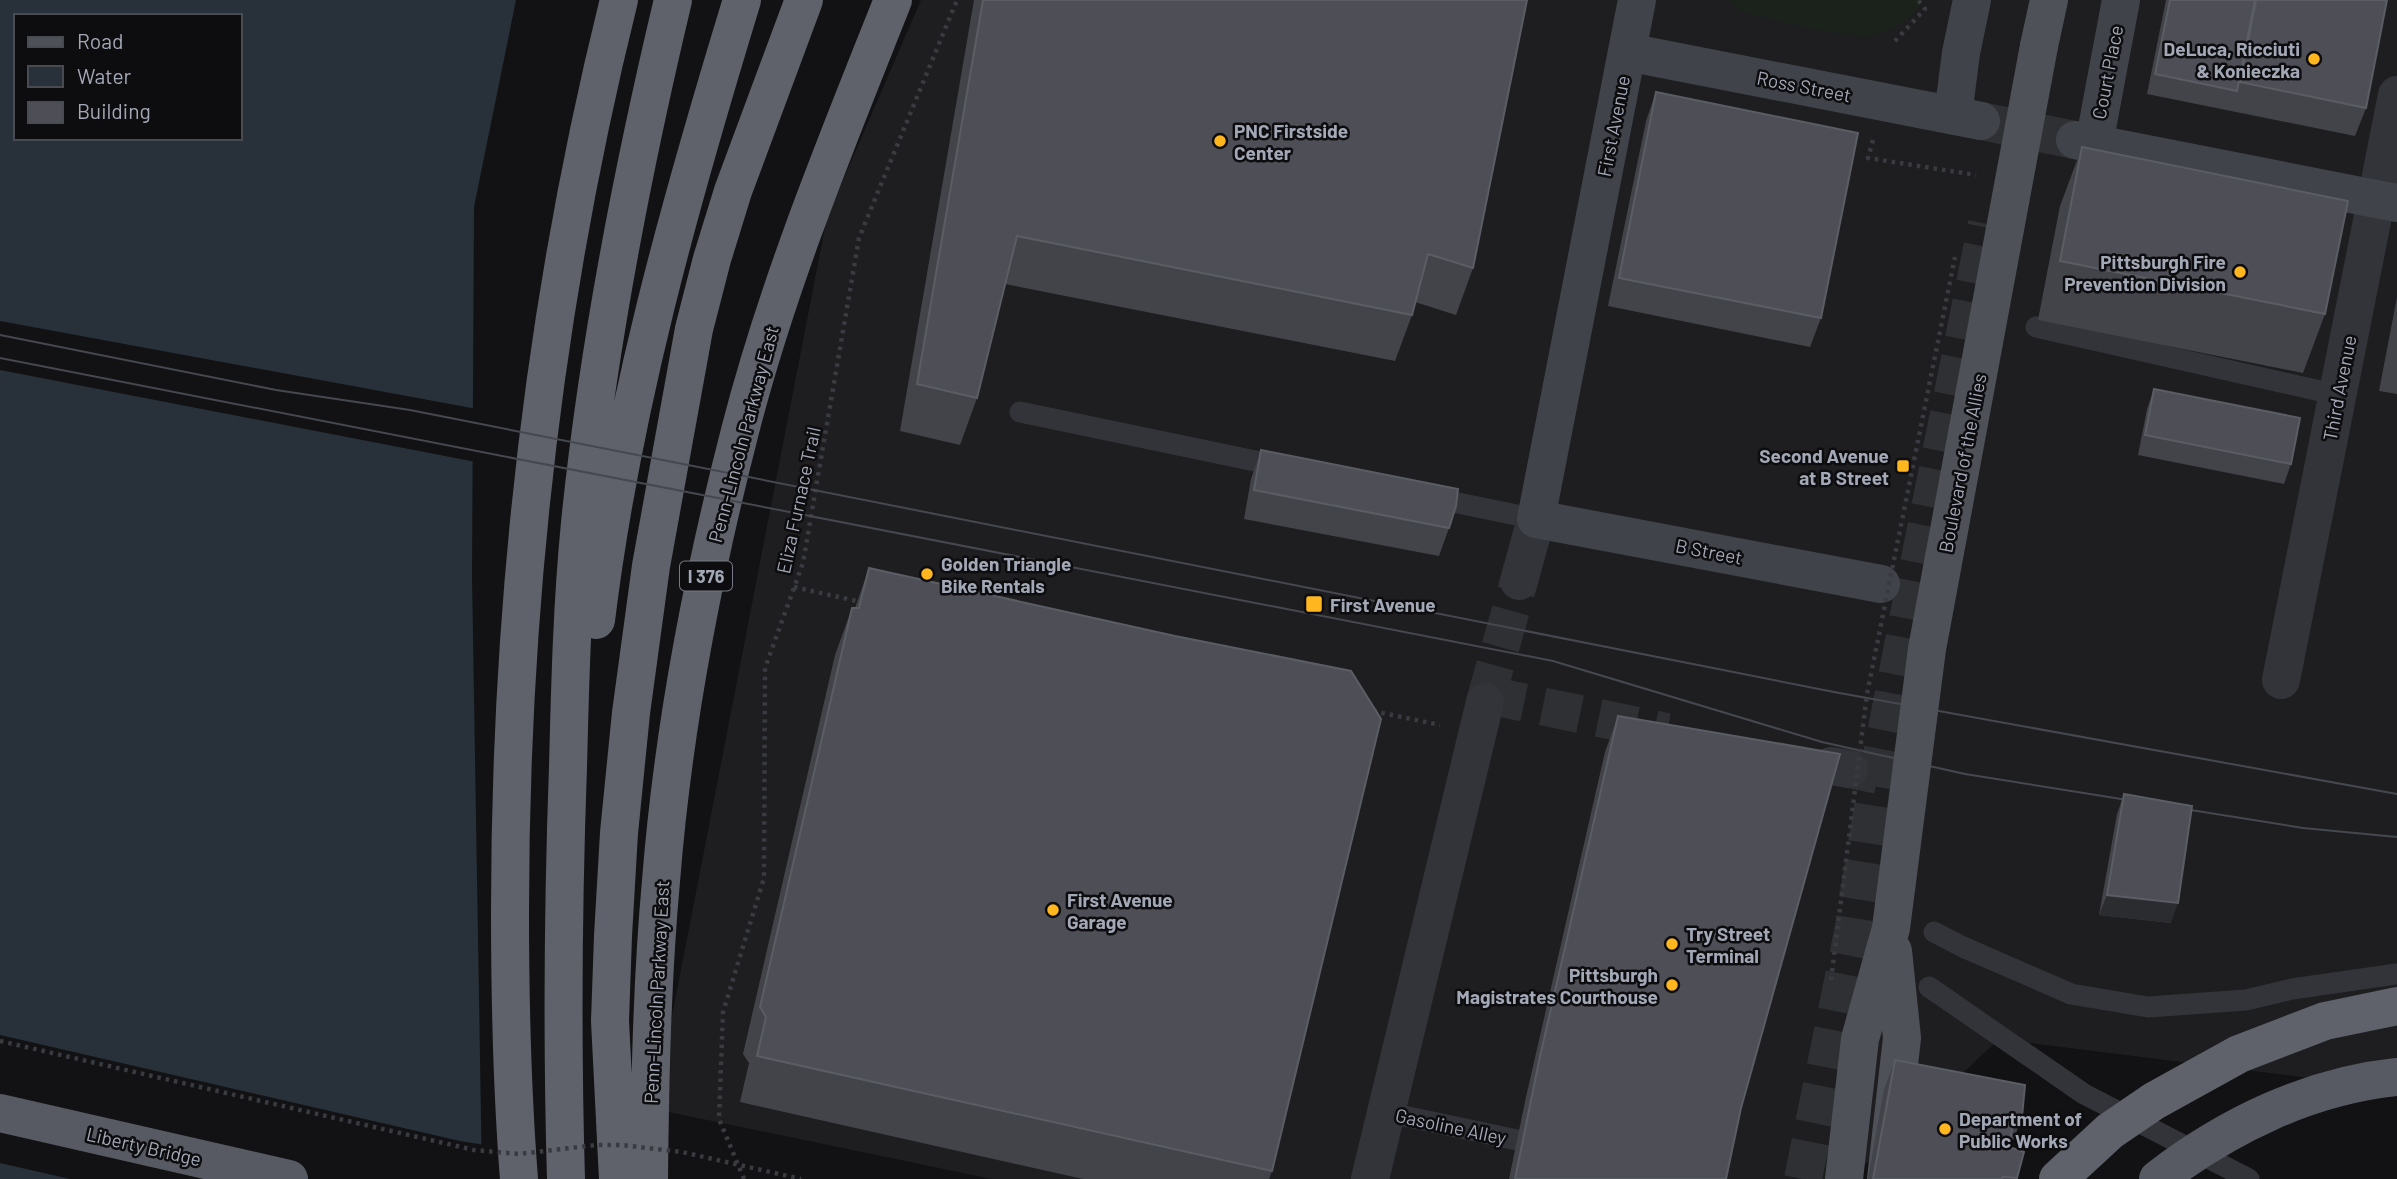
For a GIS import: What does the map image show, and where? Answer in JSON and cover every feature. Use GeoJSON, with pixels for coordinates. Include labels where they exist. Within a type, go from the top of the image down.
{"type":"FeatureCollection","features":[{"type":"Feature","properties":{"kind":"highway"},"geometry":{"type":"LineString","coordinates":[[519,1179],[510,986],[510,828],[516,677],[528,521],[573,217],[602,69],[619,0]]}},
{"type":"Feature","properties":{"kind":"highway"},"geometry":{"type":"LineString","coordinates":[[566,1179],[563,1005],[565,872],[572,629],[580,523],[613,282],[643,128],[673,0]]}},
{"type":"Feature","properties":{"kind":"highway"},"geometry":{"type":"LineString","coordinates":[[565,872],[597,610],[634,396],[660,284],[742,0]]}},
{"type":"Feature","properties":{"kind":"highway"},"geometry":{"type":"LineString","coordinates":[[618,1179],[610,1021],[613,936],[619,833],[631,713],[651,566],[694,330],[712,259],[733,191],[804,0]]}},
{"type":"Feature","properties":{"kind":"highway","name":"Penn-Lincoln Parkway East"},"geometry":{"type":"LineString","coordinates":[[649,1179],[651,1034],[661,879],[679,728],[705,577],[740,429],[784,284],[893,0]]}},
{"type":"Feature","properties":{"kind":"highway"},"geometry":{"type":"LineString","coordinates":[[2058,1179],[2110,1131],[2154,1101],[2239,1054],[2325,1021],[2397,1006]]}},
{"type":"Feature","properties":{"kind":"highway"},"geometry":{"type":"LineString","coordinates":[[2158,1179],[2225,1134],[2269,1112],[2354,1083],[2397,1077]]}},
{"type":"Feature","properties":{"kind":"highway","name":"Liberty Bridge"},"geometry":{"type":"LineString","coordinates":[[0,1113],[289,1179]]}},
{"type":"Feature","properties":{"kind":"main road","name":"First Avenue"},"geometry":{"type":"LineString","coordinates":[[1536,519],[1637,0]]}},
{"type":"Feature","properties":{"kind":"main road","name":"Ross Street"},"geometry":{"type":"LineString","coordinates":[[1627,52],[1967,118],[1961,53],[1972,0]]}},
{"type":"Feature","properties":{"kind":"main road","name":"Boulevard of the Allies"},"geometry":{"type":"LineString","coordinates":[[1844,1179],[1860,1039],[1891,928],[1927,649],[2049,0]]}},
{"type":"Feature","properties":{"kind":"main road","name":"Court Place"},"geometry":{"type":"LineString","coordinates":[[2121,0],[2084,142],[2387,201]]}},
{"type":"Feature","properties":{"kind":"main road","name":"B Street"},"geometry":{"type":"LineString","coordinates":[[1536,519],[1881,584]]}},
{"type":"Feature","properties":{"kind":"main road","name":"Boulevard of the Allies"},"geometry":{"type":"LineString","coordinates":[[1886,1179],[1902,1038],[1891,928]]}},
{"type":"Feature","properties":{"kind":"street","name":"Third Avenue"},"geometry":{"type":"LineString","coordinates":[[2281,680],[2338,396],[2387,201],[2397,95]]}},
{"type":"Feature","properties":{"kind":"street","name":"First Avenue"},"geometry":{"type":"LineString","coordinates":[[1519,581],[1536,519]]}},
{"type":"Feature","properties":{"kind":"street"},"geometry":{"type":"LineString","coordinates":[[1370,1179],[1485,702]]}},
{"type":"Feature","properties":{"kind":"lane"},"geometry":{"type":"LineString","coordinates":[[2036,327],[2338,396]]}},
{"type":"Feature","properties":{"kind":"lane"},"geometry":{"type":"LineString","coordinates":[[1020,412],[1307,472]]}},
{"type":"Feature","properties":{"kind":"lane"},"geometry":{"type":"LineString","coordinates":[[1403,492],[1536,519]]}},
{"type":"Feature","properties":{"kind":"lane"},"geometry":{"type":"LineString","coordinates":[[1934,932],[2071,994],[2148,1007],[2246,1000],[2317,985],[2397,974]]}},
{"type":"Feature","properties":{"kind":"lane"},"geometry":{"type":"LineString","coordinates":[[1929,987],[2084,1094],[2246,1178]]}},
{"type":"Feature","properties":{"kind":"lane","name":"Gasoline Alley"},"geometry":{"type":"LineString","coordinates":[[1385,1112],[1517,1140]]}},
{"type":"Feature","properties":{"kind":"path","name":"Eliza Furnace Trail"},"geometry":{"type":"LineString","coordinates":[[744,1179],[719,1119],[723,1012],[764,878],[765,668],[803,563],[859,238],[957,0]]}},
{"type":"Feature","properties":{"kind":"path"},"geometry":{"type":"LineString","coordinates":[[1895,41],[1925,9],[1918,0]]}},
{"type":"Feature","properties":{"kind":"path"},"geometry":{"type":"LineString","coordinates":[[1868,158],[1964,172]]}},
{"type":"Feature","properties":{"kind":"path"},"geometry":{"type":"LineString","coordinates":[[794,587],[868,603]]}},
{"type":"Feature","properties":{"kind":"path"},"geometry":{"type":"LineString","coordinates":[[1364,708],[1444,726]]}},
{"type":"Feature","properties":{"kind":"path"},"geometry":{"type":"LineString","coordinates":[[0,1041],[474,1150],[519,1153],[622,1145],[682,1152],[801,1179]]}},
{"type":"Feature","properties":{"kind":"shaded area"},"geometry":{"type":"Polygon","coordinates":[[[921,0],[2397,0],[2397,1089],[1999,1039],[1850,1179],[992,1179],[654,1109],[827,217],[921,0]]]}},
{"type":"Feature","properties":{"kind":"shaded area"},"geometry":{"type":"Polygon","coordinates":[[[1726,0],[1924,0],[1912,15],[1885,32],[1864,37],[1811,29],[1744,12],[1726,0]]]}},
{"type":"Feature","properties":{"kind":"water"},"geometry":{"type":"Polygon","coordinates":[[[0,0],[516,0],[474,207],[472,576],[482,1179],[0,1179],[0,0]]]}},
{"type":"Feature","properties":{"kind":"pier"},"geometry":{"type":"Polygon","coordinates":[[[0,321],[477,409],[476,462],[0,370],[0,321]]]}},
{"type":"Feature","properties":{"kind":"pier"},"geometry":{"type":"Polygon","coordinates":[[[0,1035],[485,1145],[486,1179],[70,1179],[0,1163],[0,1035]]]}},
{"type":"Feature","properties":{"kind":"building","name":"PNC Firstside Center"},"geometry":{"type":"Polygon","coordinates":[[[983,0],[1527,0],[1473,268],[1428,254],[1412,315],[1017,236],[977,398],[917,384],[983,0]]]}},
{"type":"Feature","properties":{"kind":"building"},"geometry":{"type":"Polygon","coordinates":[[[2170,0],[2255,0],[2237,91],[2155,74],[2170,0]]]}},
{"type":"Feature","properties":{"kind":"building"},"geometry":{"type":"Polygon","coordinates":[[[2256,0],[2387,0],[2366,108],[2240,82],[2256,0]]]}},
{"type":"Feature","properties":{"kind":"building"},"geometry":{"type":"Polygon","coordinates":[[[1656,92],[1858,133],[1821,318],[1619,278],[1656,92]]]}},
{"type":"Feature","properties":{"kind":"building"},"geometry":{"type":"Polygon","coordinates":[[[2082,147],[2348,201],[2325,314],[2060,261],[2082,147]]]}},
{"type":"Feature","properties":{"kind":"building"},"geometry":{"type":"Polygon","coordinates":[[[2154,389],[2300,418],[2291,464],[2145,435],[2154,389]]]}},
{"type":"Feature","properties":{"kind":"building"},"geometry":{"type":"Polygon","coordinates":[[[1261,450],[1458,489],[1449,528],[1254,490],[1261,450]]]}},
{"type":"Feature","properties":{"kind":"building","name":"First Avenue Garage"},"geometry":{"type":"Polygon","coordinates":[[[869,568],[1175,636],[1351,671],[1381,719],[1272,1171],[757,1056],[766,1017],[760,1007],[852,608],[859,608],[869,568]]]}},
{"type":"Feature","properties":{"kind":"building","name":"Try Street Terminal"},"geometry":{"type":"Polygon","coordinates":[[[1618,716],[1840,754],[1741,1108],[1726,1179],[1515,1179],[1539,1061],[1618,716]]]}},
{"type":"Feature","properties":{"kind":"building"},"geometry":{"type":"Polygon","coordinates":[[[2124,794],[2192,806],[2178,903],[2107,895],[2124,794]]]}},
{"type":"Feature","properties":{"kind":"building","name":"Department of Public Works"},"geometry":{"type":"Polygon","coordinates":[[[1895,1060],[2025,1085],[2022,1117],[2014,1116],[2009,1147],[2024,1152],[2017,1178],[1873,1179],[1895,1060]]]}},
{"type":"Feature","properties":{"kind":"tunnel"},"geometry":{"type":"LineString","coordinates":[[1981,121],[2075,140]]}},
{"type":"Feature","properties":{"kind":"tunnel"},"geometry":{"type":"LineString","coordinates":[[1803,1179],[1853,932],[1878,775],[1987,224]]}},
{"type":"Feature","properties":{"kind":"tunnel"},"geometry":{"type":"LineString","coordinates":[[1485,702],[1519,581]]}},
{"type":"Feature","properties":{"kind":"tunnel"},"geometry":{"type":"LineString","coordinates":[[1487,695],[1667,732]]}},
{"type":"Feature","properties":{"kind":"tunnel"},"geometry":{"type":"LineString","coordinates":[[1849,769],[1878,775]]}},
{"type":"Feature","properties":{"kind":"tram line"},"geometry":{"type":"LineString","coordinates":[[0,335],[276,390],[410,410],[1834,692],[2397,794]]}},
{"type":"Feature","properties":{"kind":"tram line"},"geometry":{"type":"LineString","coordinates":[[0,358],[1553,661],[1822,742],[1965,774],[2140,802]]}},
{"type":"Feature","properties":{"kind":"tram line"},"geometry":{"type":"LineString","coordinates":[[2172,807],[2303,828],[2397,837]]}},
{"type":"Feature","properties":{"kind":"place","name":"DeLuca, Ricciuti & Konieczka"},"geometry":{"type":"Point","coordinates":[2314,59]}},
{"type":"Feature","properties":{"kind":"place","name":"PNC Firstside Center"},"geometry":{"type":"Point","coordinates":[1220,141]}},
{"type":"Feature","properties":{"kind":"place","name":"Pittsburgh Fire Prevention Division"},"geometry":{"type":"Point","coordinates":[2240,272]}},
{"type":"Feature","properties":{"kind":"place","name":"Second Avenue at B Street"},"geometry":{"type":"Point","coordinates":[1903,466]}},
{"type":"Feature","properties":{"kind":"place","name":"Golden Triangle Bike Rentals"},"geometry":{"type":"Point","coordinates":[927,574]}},
{"type":"Feature","properties":{"kind":"place","name":"First Avenue"},"geometry":{"type":"Point","coordinates":[1314,604]}},
{"type":"Feature","properties":{"kind":"place","name":"First Avenue Garage"},"geometry":{"type":"Point","coordinates":[1053,910]}},
{"type":"Feature","properties":{"kind":"place","name":"Try Street Terminal"},"geometry":{"type":"Point","coordinates":[1672,944]}},
{"type":"Feature","properties":{"kind":"place","name":"Pittsburgh Magistrates Courthouse"},"geometry":{"type":"Point","coordinates":[1672,985]}},
{"type":"Feature","properties":{"kind":"place","name":"Department of Public Works"},"geometry":{"type":"Point","coordinates":[1945,1129]}}]}
